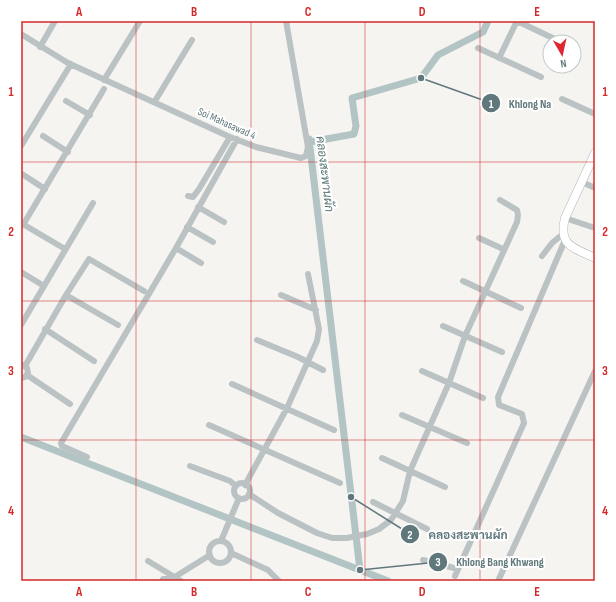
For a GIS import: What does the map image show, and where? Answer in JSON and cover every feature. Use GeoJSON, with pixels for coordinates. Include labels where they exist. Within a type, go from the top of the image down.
{"type":"FeatureCollection","features":[{"type":"Feature","properties":{"kind":"street"},"geometry":{"type":"LineString","coordinates":[[40,47],[55,21]]}},
{"type":"Feature","properties":{"kind":"street"},"geometry":{"type":"LineString","coordinates":[[104,80],[140,21]]}},
{"type":"Feature","properties":{"kind":"street","name":"Soi Mahasawad 4"},"geometry":{"type":"LineString","coordinates":[[21,34],[40,47],[71,64],[230,137],[256,147],[297,157],[304,157],[308,153],[302,106],[286,21]]}},
{"type":"Feature","properties":{"kind":"street"},"geometry":{"type":"LineString","coordinates":[[499,58],[517,21],[544,34]]}},
{"type":"Feature","properties":{"kind":"street"},"geometry":{"type":"LineString","coordinates":[[155,102],[192,40]]}},
{"type":"Feature","properties":{"kind":"street"},"geometry":{"type":"LineString","coordinates":[[478,48],[541,77]]}},
{"type":"Feature","properties":{"kind":"street"},"geometry":{"type":"LineString","coordinates":[[21,146],[71,64]]}},
{"type":"Feature","properties":{"kind":"street"},"geometry":{"type":"LineString","coordinates":[[65,249],[22,224],[68,152],[104,89]]}},
{"type":"Feature","properties":{"kind":"street"},"geometry":{"type":"LineString","coordinates":[[562,99],[595,114]]}},
{"type":"Feature","properties":{"kind":"street"},"geometry":{"type":"LineString","coordinates":[[66,102],[90,115]]}},
{"type":"Feature","properties":{"kind":"street"},"geometry":{"type":"LineString","coordinates":[[43,136],[68,152]]}},
{"type":"Feature","properties":{"kind":"street"},"geometry":{"type":"LineString","coordinates":[[188,196],[193,197],[199,189],[230,137]]}},
{"type":"Feature","properties":{"kind":"street"},"geometry":{"type":"LineString","coordinates":[[87,457],[62,446],[61,443],[176,248],[237,139]]}},
{"type":"Feature","properties":{"kind":"street"},"geometry":{"type":"LineString","coordinates":[[454,576],[524,423],[522,414],[499,405],[498,397],[564,237],[565,218],[595,153]]}},
{"type":"Feature","properties":{"kind":"street"},"geometry":{"type":"LineString","coordinates":[[22,174],[45,189]]}},
{"type":"Feature","properties":{"kind":"street"},"geometry":{"type":"LineString","coordinates":[[582,182],[595,188]]}},
{"type":"Feature","properties":{"kind":"street"},"geometry":{"type":"LineString","coordinates":[[249,494],[278,513],[317,533],[332,538],[347,538],[367,534],[380,529],[395,515],[403,501],[410,471],[428,426],[449,382],[465,336],[518,215],[513,206],[500,200]]}},
{"type":"Feature","properties":{"kind":"street"},"geometry":{"type":"LineString","coordinates":[[21,324],[94,203]]}},
{"type":"Feature","properties":{"kind":"street"},"geometry":{"type":"LineString","coordinates":[[198,207],[224,222]]}},
{"type":"Feature","properties":{"kind":"street"},"geometry":{"type":"LineString","coordinates":[[565,218],[595,228]]}},
{"type":"Feature","properties":{"kind":"street"},"geometry":{"type":"LineString","coordinates":[[187,227],[213,242]]}},
{"type":"Feature","properties":{"kind":"street"},"geometry":{"type":"LineString","coordinates":[[542,256],[552,243],[564,237]]}},
{"type":"Feature","properties":{"kind":"street"},"geometry":{"type":"LineString","coordinates":[[564,237],[568,245],[595,258]]}},
{"type":"Feature","properties":{"kind":"street"},"geometry":{"type":"LineString","coordinates":[[479,238],[503,249]]}},
{"type":"Feature","properties":{"kind":"street"},"geometry":{"type":"LineString","coordinates":[[176,248],[201,263]]}},
{"type":"Feature","properties":{"kind":"street"},"geometry":{"type":"LineString","coordinates":[[27,375],[28,370],[23,366],[87,260],[92,259],[144,291]]}},
{"type":"Feature","properties":{"kind":"street"},"geometry":{"type":"LineString","coordinates":[[21,272],[44,286]]}},
{"type":"Feature","properties":{"kind":"street"},"geometry":{"type":"LineString","coordinates":[[190,466],[230,482],[236,486],[245,484],[266,449],[287,408],[306,362],[317,341],[319,329],[308,274]]}},
{"type":"Feature","properties":{"kind":"street"},"geometry":{"type":"LineString","coordinates":[[463,281],[521,308]]}},
{"type":"Feature","properties":{"kind":"street"},"geometry":{"type":"LineString","coordinates":[[66,295],[118,325]]}},
{"type":"Feature","properties":{"kind":"street"},"geometry":{"type":"LineString","coordinates":[[281,295],[316,310]]}},
{"type":"Feature","properties":{"kind":"street"},"geometry":{"type":"LineString","coordinates":[[443,326],[502,352]]}},
{"type":"Feature","properties":{"kind":"street"},"geometry":{"type":"LineString","coordinates":[[45,329],[94,361]]}},
{"type":"Feature","properties":{"kind":"street"},"geometry":{"type":"LineString","coordinates":[[257,340],[323,370]]}},
{"type":"Feature","properties":{"kind":"street"},"geometry":{"type":"LineString","coordinates":[[422,371],[483,398]]}},
{"type":"Feature","properties":{"kind":"street"},"geometry":{"type":"LineString","coordinates":[[498,581],[595,371]]}},
{"type":"Feature","properties":{"kind":"street"},"geometry":{"type":"LineString","coordinates":[[21,378],[27,375]]}},
{"type":"Feature","properties":{"kind":"street"},"geometry":{"type":"LineString","coordinates":[[27,375],[70,404]]}},
{"type":"Feature","properties":{"kind":"street"},"geometry":{"type":"LineString","coordinates":[[232,384],[334,430]]}},
{"type":"Feature","properties":{"kind":"street"},"geometry":{"type":"LineString","coordinates":[[402,415],[466,443]]}},
{"type":"Feature","properties":{"kind":"street"},"geometry":{"type":"LineString","coordinates":[[209,425],[340,483]]}},
{"type":"Feature","properties":{"kind":"street"},"geometry":{"type":"LineString","coordinates":[[382,458],[445,487]]}},
{"type":"Feature","properties":{"kind":"street"},"geometry":{"type":"LineString","coordinates":[[245,484],[249,489],[249,494]]}},
{"type":"Feature","properties":{"kind":"street"},"geometry":{"type":"LineString","coordinates":[[236,486],[234,491],[239,498]]}},
{"type":"Feature","properties":{"kind":"street"},"geometry":{"type":"LineString","coordinates":[[239,498],[245,498],[249,494]]}},
{"type":"Feature","properties":{"kind":"street"},"geometry":{"type":"LineString","coordinates":[[222,541],[230,546],[231,553],[228,559],[221,562],[214,561],[210,555],[212,545],[222,541],[239,498]]}},
{"type":"Feature","properties":{"kind":"street"},"geometry":{"type":"LineString","coordinates":[[373,502],[395,515],[427,529]]}},
{"type":"Feature","properties":{"kind":"street"},"geometry":{"type":"LineString","coordinates":[[231,553],[268,570],[280,581]]}},
{"type":"Feature","properties":{"kind":"street"},"geometry":{"type":"LineString","coordinates":[[162,581],[163,579],[174,578],[210,555]]}},
{"type":"Feature","properties":{"kind":"street"},"geometry":{"type":"LineString","coordinates":[[423,560],[458,569]]}},
{"type":"Feature","properties":{"kind":"street"},"geometry":{"type":"LineString","coordinates":[[148,561],[181,581]]}},
{"type":"Feature","properties":{"kind":"waterway"},"geometry":{"type":"LineString","coordinates":[[310,142],[354,134],[356,126],[352,98],[421,78],[438,55],[483,32],[488,21]]}},
{"type":"Feature","properties":{"kind":"waterway","name":"คลองสะพานผัก"},"geometry":{"type":"LineString","coordinates":[[309,139],[360,570]]}},
{"type":"Feature","properties":{"kind":"waterway"},"geometry":{"type":"LineString","coordinates":[[21,437],[388,581]]}},
{"type":"Feature","properties":{"kind":"place","name":"Khlong Na"},"geometry":{"type":"Point","coordinates":[421,78]}},
{"type":"Feature","properties":{"kind":"place","name":"คลองสะพานผัก"},"geometry":{"type":"Point","coordinates":[351,497]}},
{"type":"Feature","properties":{"kind":"place","name":"Khlong Bang Khwang"},"geometry":{"type":"Point","coordinates":[360,570]}}]}
